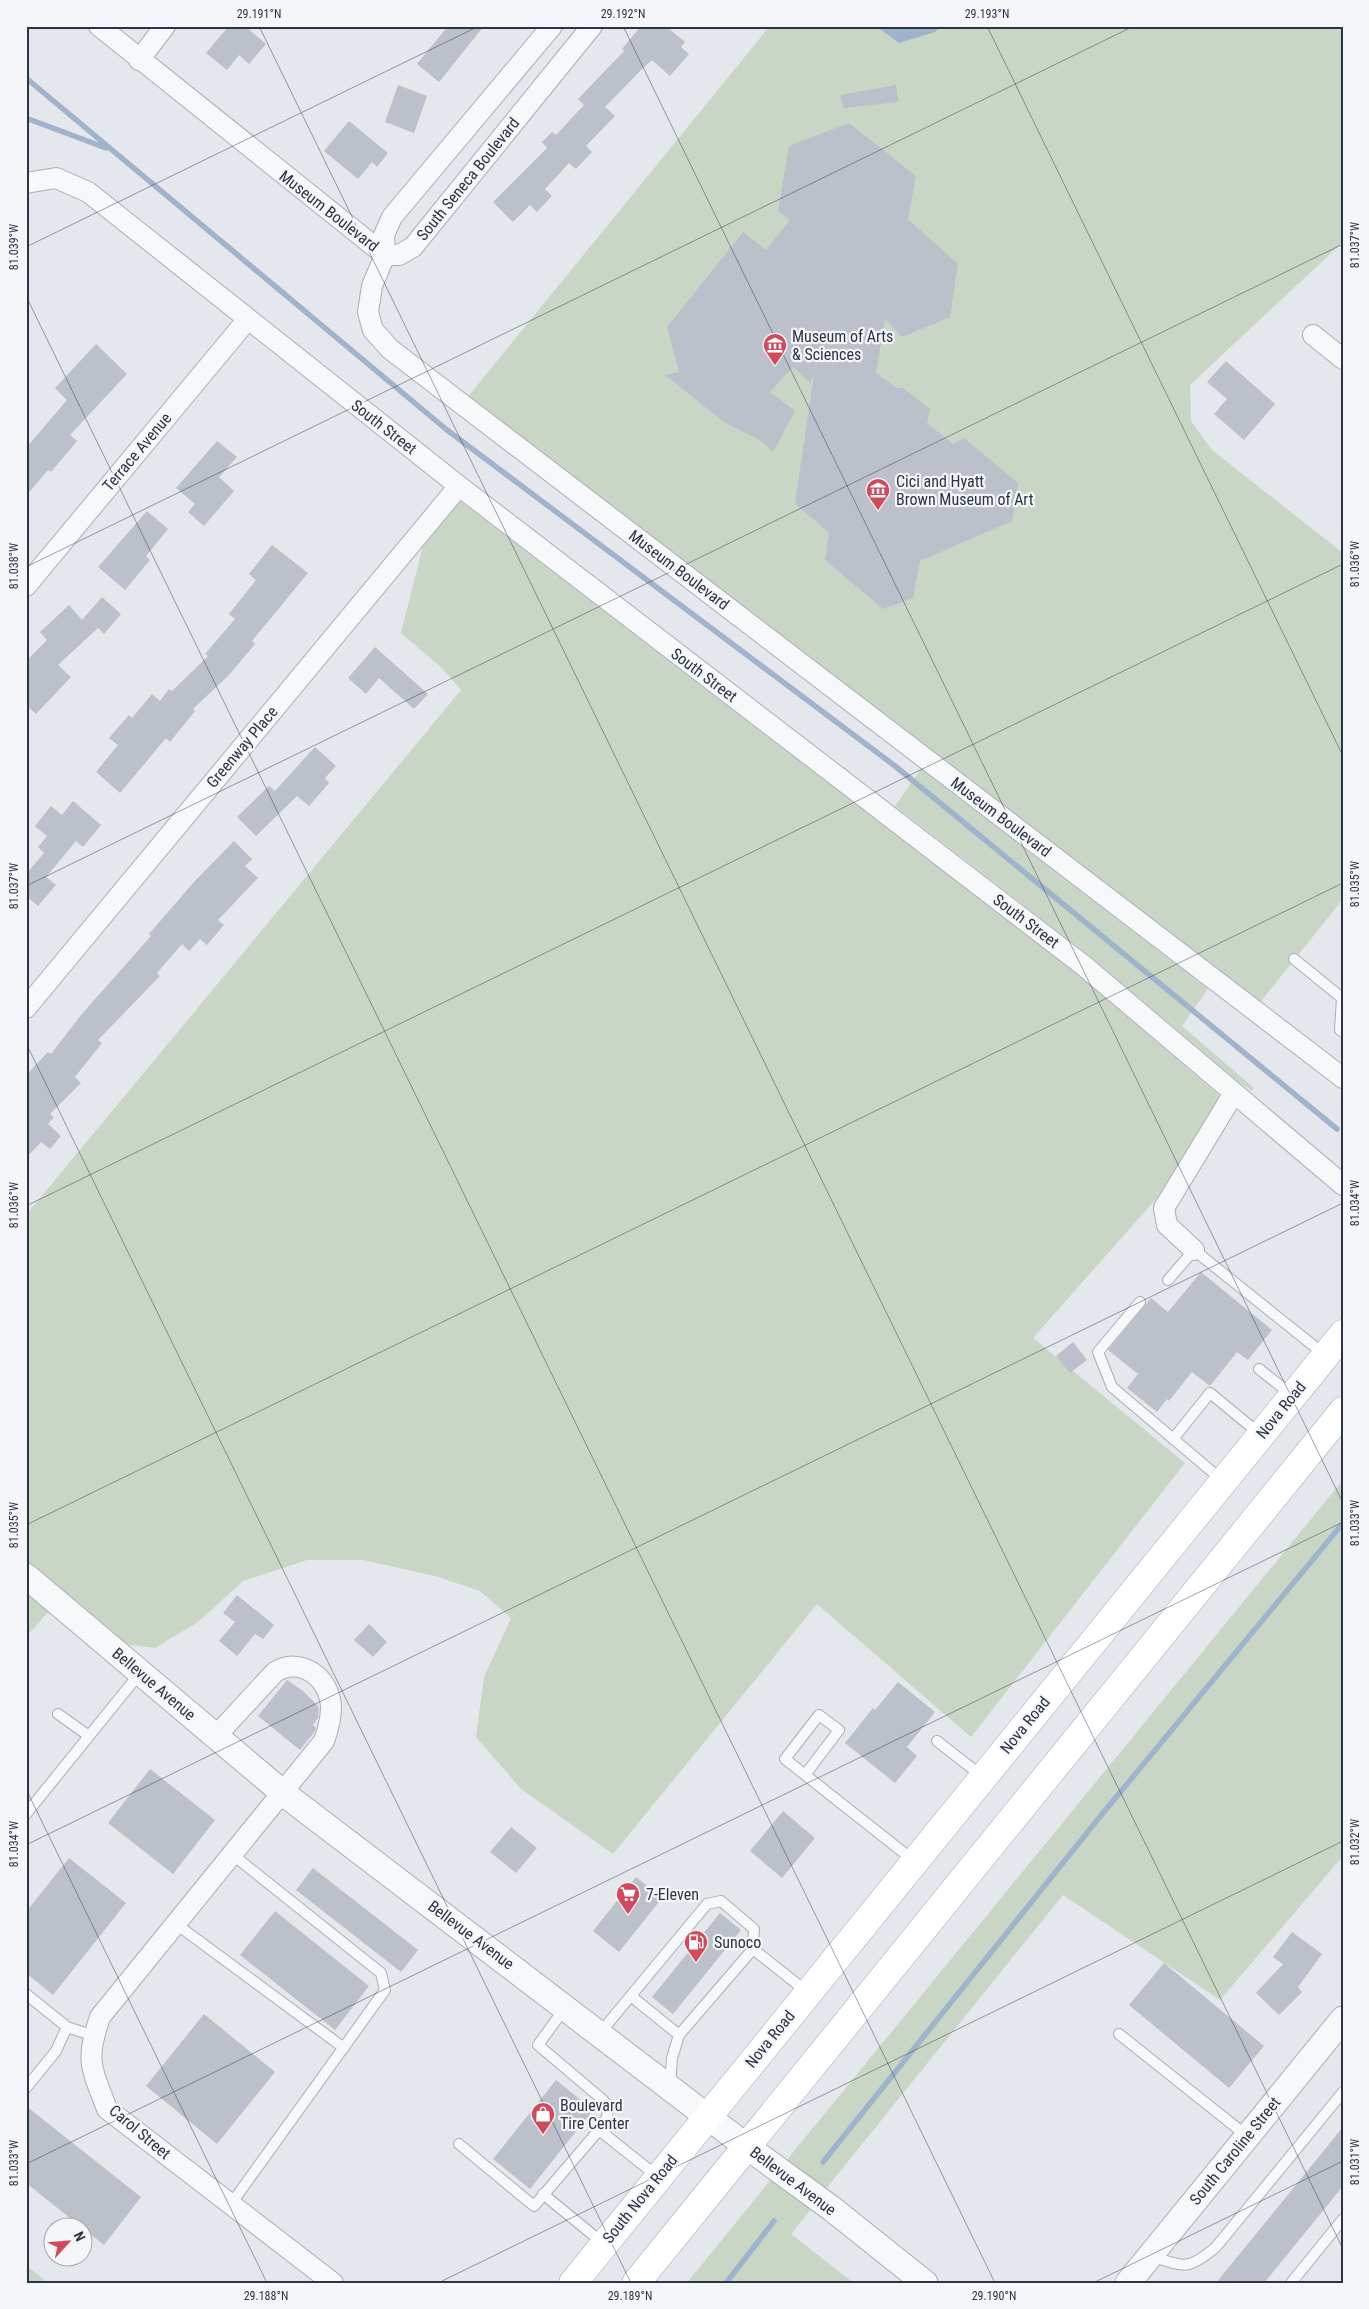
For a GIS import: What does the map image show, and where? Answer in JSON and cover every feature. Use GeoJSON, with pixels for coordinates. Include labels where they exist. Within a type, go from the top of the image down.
{"type":"FeatureCollection","features":[{"type":"Feature","properties":{"kind":"main road","name":"Nova Road"},"geometry":{"type":"LineString","coordinates":[[708,2115],[1343,1334]]}},
{"type":"Feature","properties":{"kind":"main road"},"geometry":{"type":"LineString","coordinates":[[636,2283],[1343,1411]]}},
{"type":"Feature","properties":{"kind":"main road","name":"South Nova Road"},"geometry":{"type":"LineString","coordinates":[[573,2283],[708,2115]]}},
{"type":"Feature","properties":{"kind":"street","name":"Museum Boulevard"},"geometry":{"type":"LineString","coordinates":[[99,26],[139,60],[385,255],[372,286],[368,312],[373,330],[390,349],[1343,1078]]}},
{"type":"Feature","properties":{"kind":"street"},"geometry":{"type":"LineString","coordinates":[[139,60],[165,26]]}},
{"type":"Feature","properties":{"kind":"street","name":"South Seneca Boulevard"},"geometry":{"type":"LineString","coordinates":[[552,26],[392,217],[384,234],[385,255],[399,256],[413,247],[592,26]]}},
{"type":"Feature","properties":{"kind":"street","name":"South Street"},"geometry":{"type":"LineString","coordinates":[[26,183],[56,178],[88,192],[459,486],[1083,965],[1343,1185]]}},
{"type":"Feature","properties":{"kind":"street","name":"Terrace Avenue"},"geometry":{"type":"LineString","coordinates":[[26,586],[248,319]]}},
{"type":"Feature","properties":{"kind":"street"},"geometry":{"type":"LineString","coordinates":[[1313,335],[1343,359]]}},
{"type":"Feature","properties":{"kind":"street","name":"Greenway Place"},"geometry":{"type":"LineString","coordinates":[[26,1008],[459,486]]}},
{"type":"Feature","properties":{"kind":"street"},"geometry":{"type":"LineString","coordinates":[[1194,1250],[1167,1225],[1164,1208],[1234,1093]]}},
{"type":"Feature","properties":{"kind":"street","name":"Bellevue Avenue"},"geometry":{"type":"LineString","coordinates":[[26,1576],[283,1793],[670,2086],[746,2146],[831,2208],[925,2283]]}},
{"type":"Feature","properties":{"kind":"street","name":"Carol Street"},"geometry":{"type":"LineString","coordinates":[[216,1736],[275,1672],[285,1666],[303,1666],[319,1678],[327,1689],[331,1706],[330,1723],[324,1741],[100,2017],[92,2042],[91,2066],[107,2109],[333,2283]]}},
{"type":"Feature","properties":{"kind":"street","name":"South Caroline Street"},"geometry":{"type":"LineString","coordinates":[[1130,2282],[1343,2018]]}},
{"type":"Feature","properties":{"kind":"lane"},"geometry":{"type":"LineString","coordinates":[[1294,959],[1342,998],[1340,1030],[1343,1032]]}},
{"type":"Feature","properties":{"kind":"lane"},"geometry":{"type":"LineString","coordinates":[[1168,1280],[1194,1250],[1326,1355]]}},
{"type":"Feature","properties":{"kind":"lane"},"geometry":{"type":"LineString","coordinates":[[1140,1302],[1098,1352],[1112,1387],[1223,1481]]}},
{"type":"Feature","properties":{"kind":"lane"},"geometry":{"type":"LineString","coordinates":[[1259,1369],[1293,1396]]}},
{"type":"Feature","properties":{"kind":"lane"},"geometry":{"type":"LineString","coordinates":[[1173,1439],[1210,1393],[1261,1435]]}},
{"type":"Feature","properties":{"kind":"lane"},"geometry":{"type":"LineString","coordinates":[[26,1814],[140,1672]]}},
{"type":"Feature","properties":{"kind":"lane"},"geometry":{"type":"LineString","coordinates":[[58,1714],[89,1736]]}},
{"type":"Feature","properties":{"kind":"lane"},"geometry":{"type":"LineString","coordinates":[[805,1775],[839,1730],[819,1715],[785,1759],[805,1775],[914,1861]]}},
{"type":"Feature","properties":{"kind":"lane"},"geometry":{"type":"LineString","coordinates":[[937,1741],[983,1777]]}},
{"type":"Feature","properties":{"kind":"lane"},"geometry":{"type":"LineString","coordinates":[[231,2204],[386,1990],[381,1973],[233,1855]]}},
{"type":"Feature","properties":{"kind":"lane"},"geometry":{"type":"LineString","coordinates":[[600,2033],[707,1904],[721,1902],[754,1929],[754,1949],[679,2035],[672,2058],[670,2086]]}},
{"type":"Feature","properties":{"kind":"lane"},"geometry":{"type":"LineString","coordinates":[[176,1924],[344,2048]]}},
{"type":"Feature","properties":{"kind":"lane"},"geometry":{"type":"LineString","coordinates":[[754,1949],[808,1992]]}},
{"type":"Feature","properties":{"kind":"lane"},"geometry":{"type":"LineString","coordinates":[[26,1994],[67,2027],[94,2036]]}},
{"type":"Feature","properties":{"kind":"lane"},"geometry":{"type":"LineString","coordinates":[[630,1996],[679,2035]]}},
{"type":"Feature","properties":{"kind":"lane"},"geometry":{"type":"LineString","coordinates":[[459,2144],[534,2206],[599,2130],[607,2117],[608,2107],[603,2100],[538,2045],[565,2007]]}},
{"type":"Feature","properties":{"kind":"lane"},"geometry":{"type":"LineString","coordinates":[[26,2088],[56,2051],[67,2027]]}},
{"type":"Feature","properties":{"kind":"lane"},"geometry":{"type":"LineString","coordinates":[[1119,2034],[1247,2136]]}},
{"type":"Feature","properties":{"kind":"lane"},"geometry":{"type":"LineString","coordinates":[[1150,2256],[1184,2266],[1198,2262],[1216,2247],[1343,2092]]}},
{"type":"Feature","properties":{"kind":"lane"},"geometry":{"type":"LineString","coordinates":[[599,2130],[658,2177]]}},
{"type":"Feature","properties":{"kind":"lane"},"geometry":{"type":"LineString","coordinates":[[543,2194],[604,2244]]}},
{"type":"Feature","properties":{"kind":"lane"},"geometry":{"type":"LineString","coordinates":[[1291,2283],[1343,2219]]}},
{"type":"Feature","properties":{"kind":"green space"},"geometry":{"type":"Polygon","coordinates":[[[770,26],[1343,26],[1343,242],[1190,385],[1191,421],[1212,450],[1343,553],[1343,899],[1254,1010],[462,404],[770,26]]]}},
{"type":"Feature","properties":{"kind":"green space"},"geometry":{"type":"Polygon","coordinates":[[[460,501],[1076,973],[1220,1096],[1163,1191],[1033,1338],[1185,1463],[971,1737],[817,1604],[613,1854],[521,1789],[476,1737],[484,1677],[511,1618],[480,1591],[435,1576],[363,1560],[307,1560],[243,1581],[198,1622],[155,1648],[124,1644],[26,1562],[26,1215],[461,690],[442,668],[401,633],[423,546],[460,501]]]}},
{"type":"Feature","properties":{"kind":"green space"},"geometry":{"type":"Polygon","coordinates":[[[921,769],[1208,989],[1182,1026],[1254,1088],[1250,1092],[1249,1088],[1241,1084],[1091,957],[895,806],[921,769]]]}},
{"type":"Feature","properties":{"kind":"green space"},"geometry":{"type":"Polygon","coordinates":[[[1343,1480],[1343,1856],[1220,2000],[1063,1895],[825,2190],[786,2161],[1343,1480]]]}},
{"type":"Feature","properties":{"kind":"green space"},"geometry":{"type":"Polygon","coordinates":[[[26,1591],[49,1611],[26,1637],[26,1591]]]}},
{"type":"Feature","properties":{"kind":"green space"},"geometry":{"type":"Polygon","coordinates":[[[772,2178],[812,2208],[791,2234],[854,2283],[687,2283],[772,2178]]]}},
{"type":"Feature","properties":{"kind":"green space"},"geometry":{"type":"Polygon","coordinates":[[[26,2265],[48,2283],[26,2283],[26,2265]]]}},
{"type":"Feature","properties":{"kind":"water"},"geometry":{"type":"Polygon","coordinates":[[[876,26],[942,26],[935,32],[899,43],[876,26]]]}},
{"type":"Feature","properties":{"kind":"building"},"geometry":{"type":"Polygon","coordinates":[[[229,26],[245,26],[266,44],[249,64],[239,55],[227,70],[206,53],[229,26]]]}},
{"type":"Feature","properties":{"kind":"building"},"geometry":{"type":"Polygon","coordinates":[[[448,26],[484,26],[439,82],[417,64],[448,26]]]}},
{"type":"Feature","properties":{"kind":"building"},"geometry":{"type":"Polygon","coordinates":[[[641,26],[666,26],[685,42],[681,47],[689,54],[670,76],[652,60],[643,68],[605,107],[615,116],[586,146],[592,152],[576,169],[569,163],[545,189],[552,196],[537,212],[530,205],[513,222],[493,202],[547,148],[542,142],[552,132],[556,135],[584,105],[578,99],[624,51],[622,49],[641,26]]]}},
{"type":"Feature","properties":{"kind":"building"},"geometry":{"type":"Polygon","coordinates":[[[398,85],[427,96],[414,133],[385,122],[398,85]]]}},
{"type":"Feature","properties":{"kind":"building"},"geometry":{"type":"Polygon","coordinates":[[[896,85],[898,102],[844,108],[840,95],[896,85]]]}},
{"type":"Feature","properties":{"kind":"building"},"geometry":{"type":"Polygon","coordinates":[[[349,121],[388,153],[377,167],[372,162],[358,179],[324,151],[349,121]]]}},
{"type":"Feature","properties":{"kind":"building","name":"Museum of Arts & Sciences"},"geometry":{"type":"Polygon","coordinates":[[[849,123],[916,176],[908,219],[958,264],[950,317],[902,337],[885,319],[876,373],[897,388],[903,388],[930,409],[927,423],[953,444],[964,438],[1018,483],[1012,521],[920,561],[913,598],[883,609],[825,560],[829,533],[795,503],[814,375],[810,383],[793,367],[770,392],[795,411],[773,452],[760,440],[724,422],[665,375],[679,372],[667,327],[743,232],[766,250],[790,220],[778,211],[789,146],[849,123]]]}},
{"type":"Feature","properties":{"kind":"building"},"geometry":{"type":"Polygon","coordinates":[[[96,344],[127,374],[70,435],[77,441],[51,472],[48,470],[26,496],[26,448],[67,400],[55,388],[96,344]]]}},
{"type":"Feature","properties":{"kind":"building"},"geometry":{"type":"Polygon","coordinates":[[[1226,361],[1275,404],[1244,440],[1214,414],[1227,399],[1207,382],[1226,361]]]}},
{"type":"Feature","properties":{"kind":"building"},"geometry":{"type":"Polygon","coordinates":[[[217,441],[237,457],[219,477],[234,491],[204,526],[188,512],[195,504],[176,488],[217,441]]]}},
{"type":"Feature","properties":{"kind":"building"},"geometry":{"type":"Polygon","coordinates":[[[147,511],[168,529],[146,556],[150,560],[125,590],[98,567],[147,511]]]}},
{"type":"Feature","properties":{"kind":"building"},"geometry":{"type":"Polygon","coordinates":[[[272,545],[308,573],[252,641],[255,644],[229,675],[193,709],[195,711],[170,742],[166,738],[120,793],[96,772],[118,745],[109,738],[129,715],[132,718],[152,694],[160,701],[169,689],[172,691],[208,656],[205,654],[235,619],[229,614],[256,580],[249,574],[272,545]]]}},
{"type":"Feature","properties":{"kind":"building"},"geometry":{"type":"Polygon","coordinates":[[[102,597],[121,614],[104,634],[98,628],[58,665],[71,677],[36,714],[26,705],[26,661],[47,640],[40,632],[69,605],[82,620],[102,597]]]}},
{"type":"Feature","properties":{"kind":"building"},"geometry":{"type":"Polygon","coordinates":[[[375,647],[428,694],[414,709],[379,678],[366,694],[348,678],[375,647]]]}},
{"type":"Feature","properties":{"kind":"building"},"geometry":{"type":"Polygon","coordinates":[[[315,747],[336,766],[325,778],[329,783],[309,806],[297,796],[256,836],[237,817],[269,786],[275,791],[315,747]]]}},
{"type":"Feature","properties":{"kind":"building"},"geometry":{"type":"Polygon","coordinates":[[[73,801],[101,825],[83,847],[76,841],[46,877],[56,885],[38,906],[26,896],[26,874],[44,853],[38,847],[47,836],[35,826],[51,806],[62,815],[73,801]]]}},
{"type":"Feature","properties":{"kind":"building"},"geometry":{"type":"Polygon","coordinates":[[[234,841],[252,859],[245,866],[258,878],[218,920],[224,925],[207,945],[200,939],[189,951],[182,944],[157,973],[160,976],[98,1040],[102,1043],[75,1077],[81,1083],[50,1114],[54,1117],[48,1124],[61,1136],[50,1149],[41,1142],[26,1158],[26,1075],[48,1052],[51,1054],[81,1015],[151,936],[149,934],[194,882],[234,841]]]}},
{"type":"Feature","properties":{"kind":"building"},"geometry":{"type":"Polygon","coordinates":[[[1201,1272],[1272,1330],[1248,1360],[1237,1352],[1210,1386],[1192,1372],[1169,1401],[1167,1399],[1157,1412],[1127,1388],[1138,1374],[1108,1350],[1151,1298],[1168,1312],[1201,1272]]]}},
{"type":"Feature","properties":{"kind":"building"},"geometry":{"type":"Polygon","coordinates":[[[1073,1342],[1087,1360],[1070,1373],[1056,1356],[1073,1342]]]}},
{"type":"Feature","properties":{"kind":"building"},"geometry":{"type":"Polygon","coordinates":[[[237,1595],[274,1625],[263,1639],[255,1634],[237,1656],[219,1641],[235,1622],[223,1613],[237,1595]]]}},
{"type":"Feature","properties":{"kind":"building"},"geometry":{"type":"Polygon","coordinates":[[[369,1624],[387,1642],[373,1657],[354,1640],[369,1624]]]}},
{"type":"Feature","properties":{"kind":"building"},"geometry":{"type":"Polygon","coordinates":[[[287,1680],[303,1691],[319,1707],[318,1718],[313,1725],[316,1728],[315,1731],[300,1750],[258,1716],[287,1680]]]}},
{"type":"Feature","properties":{"kind":"building"},"geometry":{"type":"Polygon","coordinates":[[[898,1682],[935,1712],[907,1747],[917,1756],[895,1783],[845,1743],[873,1708],[875,1710],[898,1682]]]}},
{"type":"Feature","properties":{"kind":"building"},"geometry":{"type":"Polygon","coordinates":[[[150,1769],[215,1820],[173,1874],[108,1823],[150,1769]]]}},
{"type":"Feature","properties":{"kind":"building"},"geometry":{"type":"Polygon","coordinates":[[[783,1811],[815,1838],[782,1878],[750,1851],[783,1811]]]}},
{"type":"Feature","properties":{"kind":"building"},"geometry":{"type":"Polygon","coordinates":[[[511,1827],[537,1848],[516,1873],[490,1852],[511,1827]]]}},
{"type":"Feature","properties":{"kind":"building"},"geometry":{"type":"Polygon","coordinates":[[[69,1858],[126,1903],[53,1995],[26,1973],[26,1912],[69,1858]]]}},
{"type":"Feature","properties":{"kind":"building"},"geometry":{"type":"Polygon","coordinates":[[[313,1868],[418,1950],[401,1972],[296,1890],[313,1868]]]}},
{"type":"Feature","properties":{"kind":"building","name":"7-Eleven"},"geometry":{"type":"Polygon","coordinates":[[[636,1877],[662,1898],[619,1952],[593,1931],[636,1877]]]}},
{"type":"Feature","properties":{"kind":"building"},"geometry":{"type":"Polygon","coordinates":[[[275,1911],[369,1986],[335,2030],[240,1955],[275,1911]]]}},
{"type":"Feature","properties":{"kind":"building","name":"Sunoco"},"geometry":{"type":"Polygon","coordinates":[[[720,1913],[741,1930],[673,2014],[652,1997],[720,1913]]]}},
{"type":"Feature","properties":{"kind":"building"},"geometry":{"type":"Polygon","coordinates":[[[1292,1932],[1322,1954],[1298,1987],[1302,1992],[1279,2015],[1256,1993],[1283,1964],[1273,1957],[1292,1932]]]}},
{"type":"Feature","properties":{"kind":"building"},"geometry":{"type":"Polygon","coordinates":[[[1164,1963],[1264,2046],[1229,2088],[1129,2005],[1164,1963]]]}},
{"type":"Feature","properties":{"kind":"building"},"geometry":{"type":"Polygon","coordinates":[[[204,2014],[275,2072],[217,2144],[146,2086],[204,2014]]]}},
{"type":"Feature","properties":{"kind":"building","name":"Boulevard Tire Center"},"geometry":{"type":"Polygon","coordinates":[[[556,2080],[593,2110],[530,2189],[493,2159],[556,2080]]]}},
{"type":"Feature","properties":{"kind":"building"},"geometry":{"type":"Polygon","coordinates":[[[26,2106],[141,2197],[104,2245],[92,2235],[92,2216],[68,2216],[26,2183],[26,2106]]]}},
{"type":"Feature","properties":{"kind":"building"},"geometry":{"type":"Polygon","coordinates":[[[1343,2127],[1343,2186],[1264,2283],[1216,2283],[1343,2127]]]}},
{"type":"Feature","properties":{"kind":"waterway"},"geometry":{"type":"LineString","coordinates":[[26,78],[447,430],[895,766],[1337,1129]]}},
{"type":"Feature","properties":{"kind":"waterway"},"geometry":{"type":"LineString","coordinates":[[26,118],[106,148]]}},
{"type":"Feature","properties":{"kind":"waterway"},"geometry":{"type":"LineString","coordinates":[[823,2162],[1103,1813],[1343,1523]]}},
{"type":"Feature","properties":{"kind":"waterway"},"geometry":{"type":"LineString","coordinates":[[726,2283],[774,2221]]}},
{"type":"Feature","properties":{"kind":"place","name":"Museum of Arts & Sciences"},"geometry":{"type":"Point","coordinates":[775,366]}},
{"type":"Feature","properties":{"kind":"place","name":"Cici and Hyatt Brown Museum of Art"},"geometry":{"type":"Point","coordinates":[878,511]}},
{"type":"Feature","properties":{"kind":"place","name":"7-Eleven"},"geometry":{"type":"Point","coordinates":[628,1915]}},
{"type":"Feature","properties":{"kind":"place","name":"Sunoco"},"geometry":{"type":"Point","coordinates":[696,1963]}},
{"type":"Feature","properties":{"kind":"place","name":"Boulevard Tire Center"},"geometry":{"type":"Point","coordinates":[543,2135]}}]}
